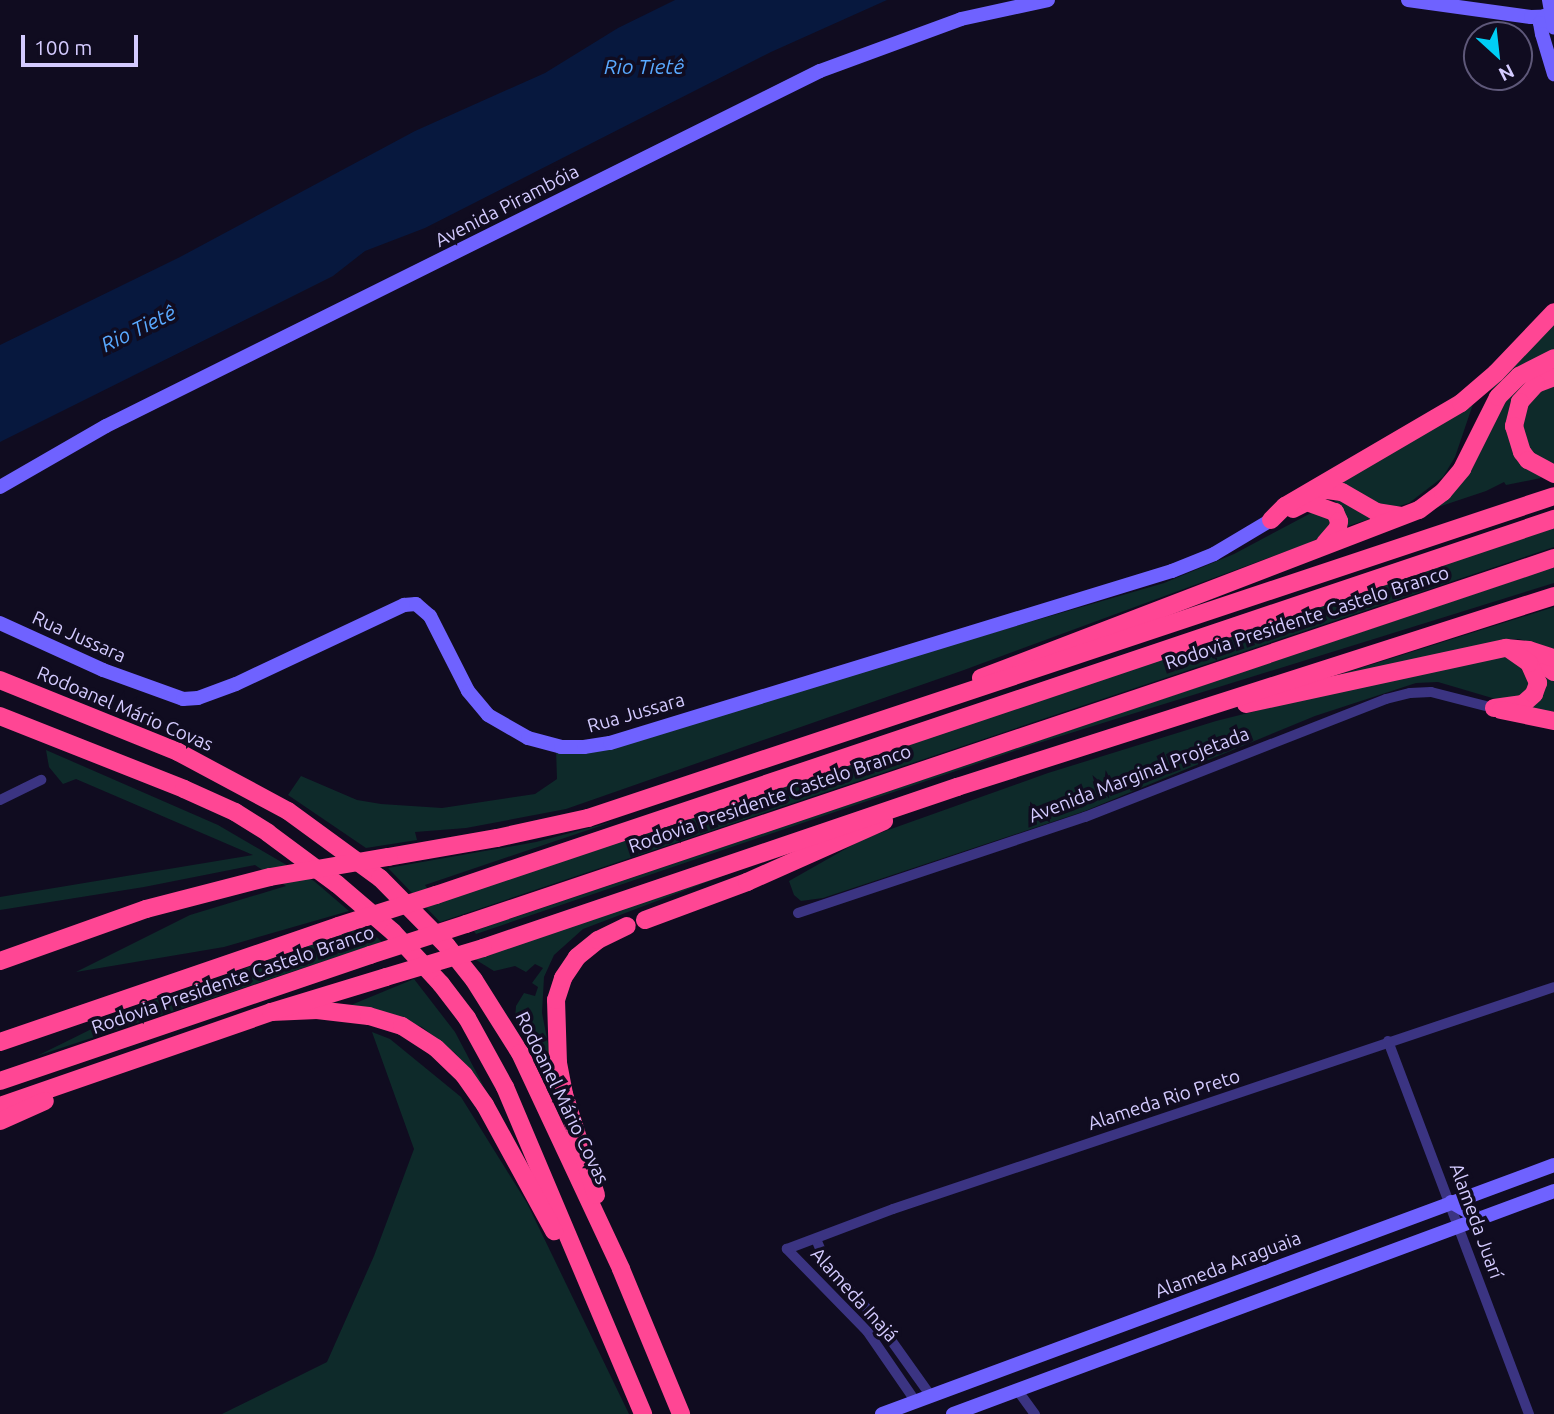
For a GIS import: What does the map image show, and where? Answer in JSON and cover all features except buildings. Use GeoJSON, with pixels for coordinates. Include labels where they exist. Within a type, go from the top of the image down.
{"type":"FeatureCollection","features":[{"type":"Feature","properties":{"kind":"highway"},"geometry":{"type":"LineString","coordinates":[[1271,520],[1285,506],[1444,415],[1496,373],[1554,312]]}},
{"type":"Feature","properties":{"kind":"highway"},"geometry":{"type":"LineString","coordinates":[[943,701],[1003,667],[1210,592],[1429,504],[1462,469],[1497,397],[1519,376],[1554,358]]}},
{"type":"Feature","properties":{"kind":"highway"},"geometry":{"type":"LineString","coordinates":[[1429,504],[1454,469],[1496,373]]}},
{"type":"Feature","properties":{"kind":"highway"},"geometry":{"type":"LineString","coordinates":[[1554,377],[1536,384],[1520,402],[1514,426],[1517,439],[1528,460],[1554,474]]}},
{"type":"Feature","properties":{"kind":"highway"},"geometry":{"type":"LineString","coordinates":[[1305,494],[1327,489],[1342,492],[1376,512],[1403,516]]}},
{"type":"Feature","properties":{"kind":"highway"},"geometry":{"type":"LineString","coordinates":[[0,961],[146,909],[270,877],[497,838],[588,818],[1554,496]]}},
{"type":"Feature","properties":{"kind":"highway"},"geometry":{"type":"LineString","coordinates":[[1271,520],[1307,502],[1330,508],[1338,517],[1338,528],[1330,540],[1318,548]]}},
{"type":"Feature","properties":{"kind":"highway"},"geometry":{"type":"LineString","coordinates":[[1249,597],[1280,592],[1554,512]]}},
{"type":"Feature","properties":{"kind":"highway","name":"Rodovia Presidente Castelo Branco"},"geometry":{"type":"LineString","coordinates":[[0,1042],[338,926],[1554,519]]}},
{"type":"Feature","properties":{"kind":"highway","name":"Rodovia Presidente Castelo Branco"},"geometry":{"type":"LineString","coordinates":[[0,1081],[1554,558]]}},
{"type":"Feature","properties":{"kind":"highway"},"geometry":{"type":"LineString","coordinates":[[0,1106],[271,1012],[483,948],[1167,718],[1554,596]]}},
{"type":"Feature","properties":{"kind":"highway"},"geometry":{"type":"LineString","coordinates":[[1167,718],[1323,690],[1512,648],[1554,658]]}},
{"type":"Feature","properties":{"kind":"highway"},"geometry":{"type":"LineString","coordinates":[[1512,648],[1554,672]]}},
{"type":"Feature","properties":{"kind":"highway"},"geometry":{"type":"LineString","coordinates":[[1494,708],[1523,704],[1534,694],[1538,684],[1529,663],[1512,648]]}},
{"type":"Feature","properties":{"kind":"highway","name":"Rodoanel Mário Covas"},"geometry":{"type":"LineString","coordinates":[[0,680],[215,769],[288,811],[380,878],[447,946],[498,1015],[520,1053],[621,1269],[681,1414]]}},
{"type":"Feature","properties":{"kind":"highway"},"geometry":{"type":"LineString","coordinates":[[1494,708],[1554,721]]}},
{"type":"Feature","properties":{"kind":"highway"},"geometry":{"type":"LineString","coordinates":[[0,716],[235,812],[337,884],[393,932],[441,984],[489,1054],[505,1087],[594,1304],[643,1414]]}},
{"type":"Feature","properties":{"kind":"highway"},"geometry":{"type":"LineString","coordinates":[[645,920],[829,848],[874,827],[909,803]]}},
{"type":"Feature","properties":{"kind":"highway"},"geometry":{"type":"LineString","coordinates":[[621,1269],[564,1094],[555,1023],[559,988],[570,966],[598,940],[627,926]]}},
{"type":"Feature","properties":{"kind":"highway"},"geometry":{"type":"LineString","coordinates":[[271,1012],[317,1010],[369,1016],[402,1026],[436,1048],[464,1075],[485,1105],[594,1304]]}},
{"type":"Feature","properties":{"kind":"highway"},"geometry":{"type":"LineString","coordinates":[[0,1121],[128,1061]]}},
{"type":"Feature","properties":{"kind":"main road","name":"Avenida Pirambóia"},"geometry":{"type":"LineString","coordinates":[[0,487],[106,426],[820,71],[961,19],[1048,0]]}},
{"type":"Feature","properties":{"kind":"main road"},"geometry":{"type":"LineString","coordinates":[[1408,0],[1546,21]]}},
{"type":"Feature","properties":{"kind":"main road"},"geometry":{"type":"LineString","coordinates":[[1549,0],[1546,21],[1554,74]]}},
{"type":"Feature","properties":{"kind":"main road","name":"Rua Jussara"},"geometry":{"type":"LineString","coordinates":[[0,624],[103,670],[183,699],[198,698],[236,684],[404,605],[416,604],[430,616],[463,682],[488,715],[528,738],[561,747],[584,747],[610,743],[1172,571],[1214,554],[1271,520]]}},
{"type":"Feature","properties":{"kind":"main road","name":"Alameda Araguaia"},"geometry":{"type":"LineString","coordinates":[[882,1414],[918,1408],[931,1396],[1554,1165]]}},
{"type":"Feature","properties":{"kind":"main road"},"geometry":{"type":"LineString","coordinates":[[953,1414],[1043,1383],[1554,1191]]}},
{"type":"Feature","properties":{"kind":"main road"},"geometry":{"type":"LineString","coordinates":[[1451,1202],[1480,1219]]}},
{"type":"Feature","properties":{"kind":"main road"},"geometry":{"type":"LineString","coordinates":[[1404,1219],[1397,1232],[1399,1240],[1408,1244]]}},
{"type":"Feature","properties":{"kind":"main road"},"geometry":{"type":"LineString","coordinates":[[1382,1227],[1393,1238],[1390,1252]]}},
{"type":"Feature","properties":{"kind":"main road"},"geometry":{"type":"LineString","coordinates":[[1034,1358],[1043,1360],[1048,1367],[1048,1376],[1043,1383]]}},
{"type":"Feature","properties":{"kind":"street","name":"Avenida Marginal Projetada"},"geometry":{"type":"LineString","coordinates":[[798,913],[1085,817],[1386,699],[1431,692],[1494,708]]}},
{"type":"Feature","properties":{"kind":"street"},"geometry":{"type":"LineString","coordinates":[[0,800],[41,780]]}},
{"type":"Feature","properties":{"kind":"street","name":"Alameda Rio Preto"},"geometry":{"type":"LineString","coordinates":[[787,1250],[893,1209],[1554,987]]}},
{"type":"Feature","properties":{"kind":"street","name":"Alameda Juarí"},"geometry":{"type":"LineString","coordinates":[[1388,1041],[1529,1414]]}},
{"type":"Feature","properties":{"kind":"street","name":"Alameda Inajá"},"geometry":{"type":"LineString","coordinates":[[817,1240],[826,1263],[876,1319],[931,1396]]}},
{"type":"Feature","properties":{"kind":"street","name":"Alameda Inajá"},"geometry":{"type":"LineString","coordinates":[[787,1250],[867,1331],[918,1408]]}},
{"type":"Feature","properties":{"kind":"street"},"geometry":{"type":"LineString","coordinates":[[1018,1391],[1035,1414]]}},
{"type":"Feature","properties":{"kind":"green space"},"geometry":{"type":"Polygon","coordinates":[[[1554,318],[1554,350],[1536,358],[1468,446],[1493,387],[1554,318]]]}},
{"type":"Feature","properties":{"kind":"green space"},"geometry":{"type":"Polygon","coordinates":[[[1554,365],[1554,373],[1512,412],[1541,478],[1506,485],[1504,482],[1486,491],[1426,511],[1451,495],[1470,473],[1501,405],[1521,382],[1554,365]]]}},
{"type":"Feature","properties":{"kind":"green space"},"geometry":{"type":"Polygon","coordinates":[[[1554,382],[1554,466],[1536,458],[1528,448],[1522,424],[1530,399],[1554,382]]]}},
{"type":"Feature","properties":{"kind":"green space"},"geometry":{"type":"Polygon","coordinates":[[[1473,404],[1455,457],[1443,477],[1409,503],[1393,508],[1381,508],[1337,484],[1473,404]]]}},
{"type":"Feature","properties":{"kind":"green space"},"geometry":{"type":"Polygon","coordinates":[[[1329,494],[1375,517],[1345,527],[1339,506],[1329,494]]]}},
{"type":"Feature","properties":{"kind":"green space"},"geometry":{"type":"Polygon","coordinates":[[[1313,512],[1333,520],[1323,536],[1309,543],[964,670],[566,809],[466,828],[415,832],[417,840],[366,848],[288,795],[301,776],[357,800],[381,804],[442,808],[535,794],[557,779],[556,749],[582,752],[1164,583],[1234,554],[1313,512]]]}},
{"type":"Feature","properties":{"kind":"green space"},"geometry":{"type":"Polygon","coordinates":[[[1554,526],[1554,547],[440,922],[388,868],[536,842],[615,821],[425,885],[436,902],[1554,526]]]}},
{"type":"Feature","properties":{"kind":"green space"},"geometry":{"type":"Polygon","coordinates":[[[1554,567],[1554,583],[1032,745],[476,934],[474,931],[1554,567]]]}},
{"type":"Feature","properties":{"kind":"green space"},"geometry":{"type":"Polygon","coordinates":[[[1554,607],[1554,649],[1519,639],[1502,640],[1331,680],[1329,678],[1554,607]]]}},
{"type":"Feature","properties":{"kind":"green space"},"geometry":{"type":"Polygon","coordinates":[[[1486,654],[1505,655],[1531,671],[1528,696],[1499,700],[1438,682],[1416,683],[1315,716],[1085,811],[823,898],[801,901],[794,895],[789,881],[863,839],[1048,773],[1216,721],[1486,654]]]}},
{"type":"Feature","properties":{"kind":"green space"},"geometry":{"type":"Polygon","coordinates":[[[1539,668],[1554,674],[1554,715],[1527,707],[1539,668]]]}},
{"type":"Feature","properties":{"kind":"green space"},"geometry":{"type":"Polygon","coordinates":[[[46,750],[218,825],[314,881],[349,911],[224,947],[76,972],[190,915],[286,886],[255,865],[144,887],[0,910],[0,897],[253,855],[76,779],[63,784],[49,767],[46,750]]]}},
{"type":"Feature","properties":{"kind":"green space"},"geometry":{"type":"Polygon","coordinates":[[[768,859],[583,929],[554,955],[544,977],[542,1013],[559,1099],[522,1024],[515,1019],[516,1006],[524,993],[535,996],[538,987],[532,983],[543,968],[535,964],[526,972],[515,966],[494,971],[473,958],[768,859]]]}},
{"type":"Feature","properties":{"kind":"green space"},"geometry":{"type":"Polygon","coordinates":[[[365,926],[382,942],[37,1056],[136,1007],[365,926]]]}},
{"type":"Feature","properties":{"kind":"green space"},"geometry":{"type":"Polygon","coordinates":[[[414,979],[455,1032],[484,1087],[455,1053],[422,1027],[373,1008],[351,1005],[414,979]]]}},
{"type":"Feature","properties":{"kind":"green space"},"geometry":{"type":"Polygon","coordinates":[[[372,1032],[390,1039],[461,1097],[527,1203],[629,1414],[222,1414],[327,1362],[374,1256],[414,1149],[372,1032]]]}},
{"type":"Feature","properties":{"kind":"water","name":"Rio Tietê"},"geometry":{"type":"Polygon","coordinates":[[[675,0],[887,0],[771,52],[425,228],[365,251],[333,276],[0,442],[0,345],[180,257],[415,131],[545,73],[618,28],[675,0]]]}}]}
